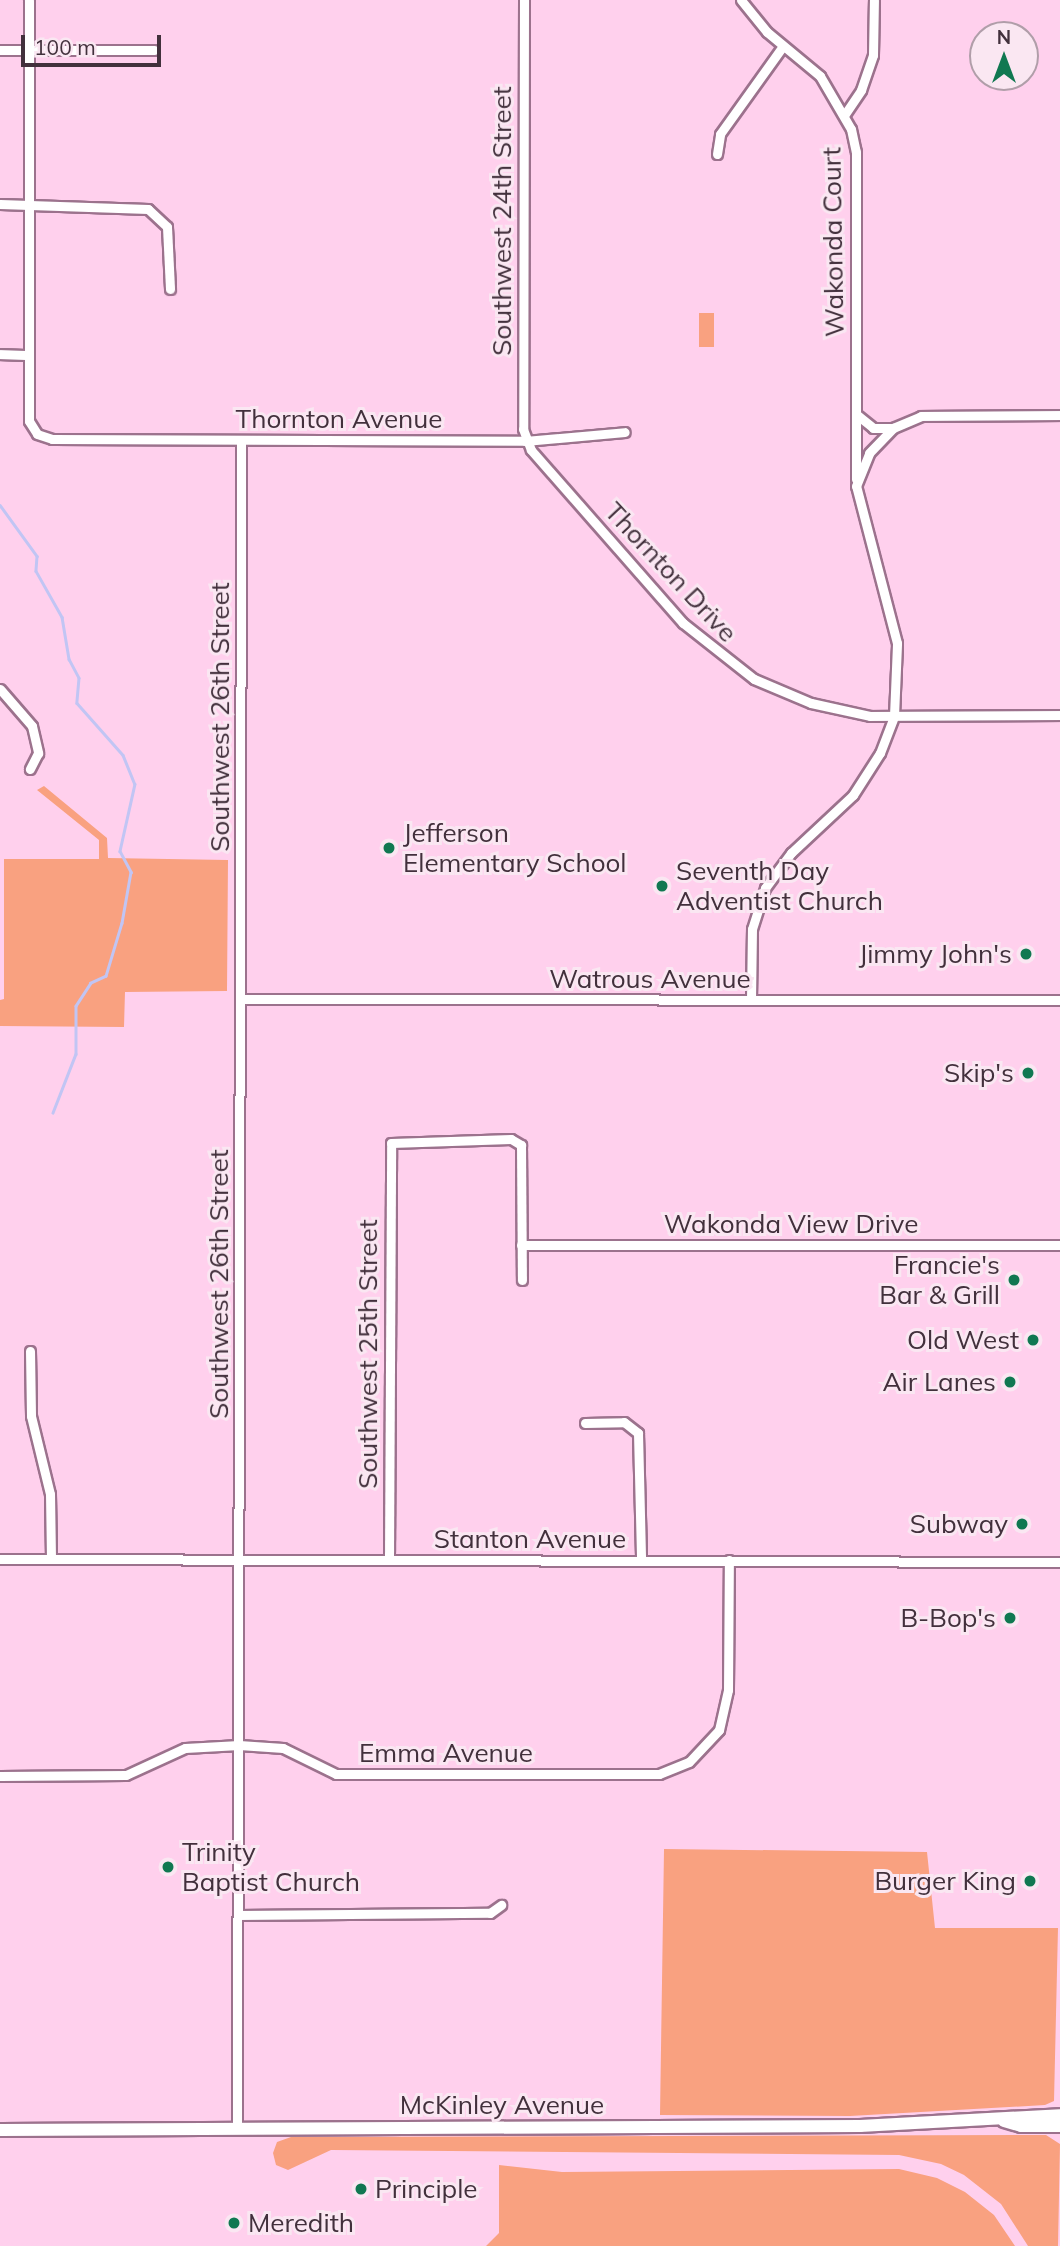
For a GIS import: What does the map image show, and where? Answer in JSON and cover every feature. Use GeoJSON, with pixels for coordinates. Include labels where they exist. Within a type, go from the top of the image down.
{"type":"FeatureCollection","features":[{"type":"Feature","properties":{"kind":"main road","name":"McKinley Avenue"},"geometry":{"type":"LineString","coordinates":[[1004,2121],[1021,2114],[1060,2115]]}},
{"type":"Feature","properties":{"kind":"main road","name":"McKinley Avenue"},"geometry":{"type":"LineString","coordinates":[[0,2130],[859,2126],[1004,2121],[1021,2126],[1060,2126]]}},
{"type":"Feature","properties":{"kind":"street"},"geometry":{"type":"LineString","coordinates":[[0,354],[28,355],[29,0]]}},
{"type":"Feature","properties":{"kind":"street","name":"Southwest 24th Street"},"geometry":{"type":"LineString","coordinates":[[524,0],[526,441]]}},
{"type":"Feature","properties":{"kind":"street","name":"Wakonda Court"},"geometry":{"type":"LineString","coordinates":[[741,0],[783,46],[820,76],[845,114],[856,152],[856,486],[897,643],[894,716],[880,753],[853,795],[790,853],[765,888],[752,929],[751,1000]]}},
{"type":"Feature","properties":{"kind":"street"},"geometry":{"type":"LineString","coordinates":[[845,114],[861,90],[873,55],[874,0]]}},
{"type":"Feature","properties":{"kind":"street"},"geometry":{"type":"LineString","coordinates":[[717,154],[720,134],[783,46]]}},
{"type":"Feature","properties":{"kind":"street"},"geometry":{"type":"LineString","coordinates":[[0,50],[154,50]]}},
{"type":"Feature","properties":{"kind":"street"},"geometry":{"type":"LineString","coordinates":[[0,204],[142,207],[157,213],[167,227],[170,289]]}},
{"type":"Feature","properties":{"kind":"street","name":"Thornton Avenue"},"geometry":{"type":"LineString","coordinates":[[28,355],[29,421],[37,434],[52,439],[526,441],[625,432]]}},
{"type":"Feature","properties":{"kind":"street"},"geometry":{"type":"LineString","coordinates":[[856,414],[873,428],[893,428]]}},
{"type":"Feature","properties":{"kind":"street"},"geometry":{"type":"LineString","coordinates":[[856,486],[869,453],[893,428],[913,418],[937,414],[1060,415]]}},
{"type":"Feature","properties":{"kind":"street","name":"Southwest 26th Street"},"geometry":{"type":"LineString","coordinates":[[237,2129],[241,440]]}},
{"type":"Feature","properties":{"kind":"street","name":"Thornton Drive"},"geometry":{"type":"LineString","coordinates":[[526,441],[683,623],[729,663],[811,704],[894,716],[1060,715]]}},
{"type":"Feature","properties":{"kind":"street"},"geometry":{"type":"LineString","coordinates":[[0,689],[32,726],[38,753],[30,769]]}},
{"type":"Feature","properties":{"kind":"street","name":"Watrous Avenue"},"geometry":{"type":"LineString","coordinates":[[241,999],[1060,1000]]}},
{"type":"Feature","properties":{"kind":"street","name":"Southwest 25th Street"},"geometry":{"type":"LineString","coordinates":[[389,1559],[388,1149],[397,1139],[511,1139],[521,1145],[522,1245]]}},
{"type":"Feature","properties":{"kind":"street"},"geometry":{"type":"LineString","coordinates":[[522,1245],[522,1280]]}},
{"type":"Feature","properties":{"kind":"street","name":"Wakonda View Drive"},"geometry":{"type":"LineString","coordinates":[[522,1245],[1060,1245]]}},
{"type":"Feature","properties":{"kind":"street"},"geometry":{"type":"LineString","coordinates":[[30,1351],[31,1416],[50,1494],[51,1559]]}},
{"type":"Feature","properties":{"kind":"street"},"geometry":{"type":"LineString","coordinates":[[585,1423],[624,1422],[638,1433],[641,1560]]}},
{"type":"Feature","properties":{"kind":"street","name":"Stanton Avenue"},"geometry":{"type":"LineString","coordinates":[[0,1559],[1060,1562]]}},
{"type":"Feature","properties":{"kind":"street","name":"Emma Avenue"},"geometry":{"type":"LineString","coordinates":[[0,1776],[126,1775],[185,1748],[239,1745],[283,1748],[337,1774],[659,1774],[689,1762],[719,1730],[728,1690],[729,1560]]}},
{"type":"Feature","properties":{"kind":"street"},"geometry":{"type":"LineString","coordinates":[[239,1915],[490,1913],[501,1905]]}},
{"type":"Feature","properties":{"kind":"shaded area"},"geometry":{"type":"Polygon","coordinates":[[[699,313],[714,313],[714,347],[699,347],[699,313]]]}},
{"type":"Feature","properties":{"kind":"shaded area"},"geometry":{"type":"Polygon","coordinates":[[[44,786],[107,838],[108,858],[228,860],[227,991],[125,992],[124,1027],[0,1026],[0,1000],[4,999],[4,859],[99,859],[99,840],[37,790],[44,786]]]}},
{"type":"Feature","properties":{"kind":"shaded area"},"geometry":{"type":"Polygon","coordinates":[[[664,1849],[927,1852],[935,1928],[1058,1928],[1054,2101],[1045,2105],[850,2116],[660,2115],[664,1849]]]}},
{"type":"Feature","properties":{"kind":"shaded area"},"geometry":{"type":"Polygon","coordinates":[[[1046,2135],[1060,2144],[1058,2246],[1028,2246],[1001,2204],[964,2175],[941,2164],[899,2155],[331,2150],[288,2170],[276,2165],[273,2153],[277,2142],[291,2137],[1046,2135]]]}},
{"type":"Feature","properties":{"kind":"shaded area"},"geometry":{"type":"Polygon","coordinates":[[[499,2165],[562,2172],[899,2169],[937,2178],[965,2192],[994,2215],[1015,2246],[486,2246],[499,2233],[499,2165]]]}},
{"type":"Feature","properties":{"kind":"waterway"},"geometry":{"type":"LineString","coordinates":[[0,505],[37,556],[36,571],[62,617],[69,659],[79,678],[77,703],[123,755],[135,784],[120,851],[131,872],[122,923],[106,976],[91,983],[76,1006],[76,1054],[53,1113]]}},
{"type":"Feature","properties":{"kind":"place","name":"Jefferson Elementary School"},"geometry":{"type":"Point","coordinates":[389,848]}},
{"type":"Feature","properties":{"kind":"place","name":"Seventh Day Adventist Church"},"geometry":{"type":"Point","coordinates":[662,886]}},
{"type":"Feature","properties":{"kind":"place","name":"Jimmy John's"},"geometry":{"type":"Point","coordinates":[1026,954]}},
{"type":"Feature","properties":{"kind":"place","name":"Skip's"},"geometry":{"type":"Point","coordinates":[1028,1073]}},
{"type":"Feature","properties":{"kind":"place","name":"Francie's Bar & Grill"},"geometry":{"type":"Point","coordinates":[1014,1280]}},
{"type":"Feature","properties":{"kind":"place","name":"Old West"},"geometry":{"type":"Point","coordinates":[1033,1340]}},
{"type":"Feature","properties":{"kind":"place","name":"Air Lanes"},"geometry":{"type":"Point","coordinates":[1010,1382]}},
{"type":"Feature","properties":{"kind":"place","name":"Subway"},"geometry":{"type":"Point","coordinates":[1022,1524]}},
{"type":"Feature","properties":{"kind":"place","name":"B-Bop's"},"geometry":{"type":"Point","coordinates":[1010,1618]}},
{"type":"Feature","properties":{"kind":"place","name":"Trinity Baptist Church"},"geometry":{"type":"Point","coordinates":[168,1867]}},
{"type":"Feature","properties":{"kind":"place","name":"Burger King"},"geometry":{"type":"Point","coordinates":[1030,1881]}},
{"type":"Feature","properties":{"kind":"place","name":"Principle"},"geometry":{"type":"Point","coordinates":[361,2189]}},
{"type":"Feature","properties":{"kind":"place","name":"Meredith"},"geometry":{"type":"Point","coordinates":[234,2223]}}]}
